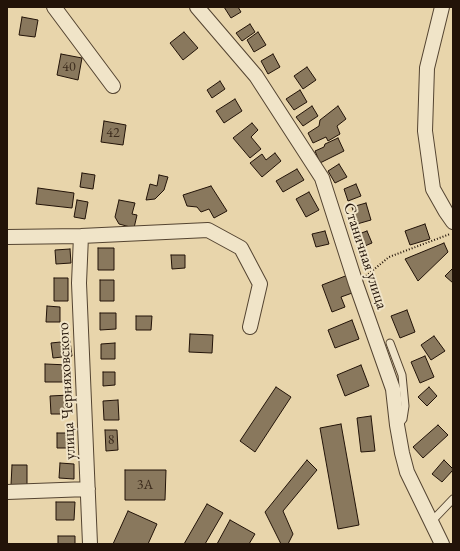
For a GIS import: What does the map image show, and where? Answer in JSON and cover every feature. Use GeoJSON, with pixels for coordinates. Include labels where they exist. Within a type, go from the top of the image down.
{"type":"FeatureCollection","features":[{"type":"Feature","properties":{"kind":"street"},"geometry":{"type":"LineString","coordinates":[[54,7],[113,86]]}},
{"type":"Feature","properties":{"kind":"street","name":"Станичная улица"},"geometry":{"type":"LineString","coordinates":[[197,7],[256,76],[322,178],[356,284],[393,389],[397,425],[407,472],[442,544]]}},
{"type":"Feature","properties":{"kind":"street"},"geometry":{"type":"LineString","coordinates":[[442,7],[427,68],[426,131],[433,188],[453,222]]}},
{"type":"Feature","properties":{"kind":"street"},"geometry":{"type":"LineString","coordinates":[[7,237],[80,236],[208,230],[242,248],[260,284],[250,327]]}},
{"type":"Feature","properties":{"kind":"street","name":"улица Черняховского"},"geometry":{"type":"LineString","coordinates":[[80,236],[79,283],[90,544]]}},
{"type":"Feature","properties":{"kind":"street"},"geometry":{"type":"LineString","coordinates":[[7,492],[88,490]]}},
{"type":"Feature","properties":{"kind":"lane"},"geometry":{"type":"LineString","coordinates":[[390,343],[402,375],[405,406],[403,419],[397,425]]}},
{"type":"Feature","properties":{"kind":"lane"},"geometry":{"type":"LineString","coordinates":[[431,522],[453,499]]}},
{"type":"Feature","properties":{"kind":"path"},"geometry":{"type":"LineString","coordinates":[[356,284],[389,257],[453,232]]}},
{"type":"Feature","properties":{"kind":"building"},"geometry":{"type":"Polygon","coordinates":[[[224,7],[238,7],[241,12],[231,18],[224,7]]]}},
{"type":"Feature","properties":{"kind":"building"},"geometry":{"type":"Polygon","coordinates":[[[22,17],[38,20],[35,37],[19,35],[22,17]]]}},
{"type":"Feature","properties":{"kind":"building"},"geometry":{"type":"Polygon","coordinates":[[[250,24],[255,32],[242,41],[236,33],[250,24]]]}},
{"type":"Feature","properties":{"kind":"building"},"geometry":{"type":"Polygon","coordinates":[[[184,32],[198,48],[183,60],[170,43],[184,32]]]}},
{"type":"Feature","properties":{"kind":"building"},"geometry":{"type":"Polygon","coordinates":[[[258,32],[266,45],[254,52],[247,40],[258,32]]]}},
{"type":"Feature","properties":{"kind":"building"},"geometry":{"type":"Polygon","coordinates":[[[61,54],[82,58],[78,80],[57,75],[61,54]]]}},
{"type":"Feature","properties":{"kind":"building"},"geometry":{"type":"Polygon","coordinates":[[[273,54],[280,67],[268,74],[261,61],[273,54]]]}},
{"type":"Feature","properties":{"kind":"building"},"geometry":{"type":"Polygon","coordinates":[[[307,67],[316,80],[303,89],[294,76],[307,67]]]}},
{"type":"Feature","properties":{"kind":"building"},"geometry":{"type":"Polygon","coordinates":[[[220,81],[225,89],[212,98],[207,90],[220,81]]]}},
{"type":"Feature","properties":{"kind":"building"},"geometry":{"type":"Polygon","coordinates":[[[300,90],[307,102],[294,110],[286,99],[300,90]]]}},
{"type":"Feature","properties":{"kind":"building"},"geometry":{"type":"Polygon","coordinates":[[[235,99],[242,111],[224,123],[216,111],[235,99]]]}},
{"type":"Feature","properties":{"kind":"building"},"geometry":{"type":"Polygon","coordinates":[[[312,106],[318,116],[303,126],[296,117],[312,106]]]}},
{"type":"Feature","properties":{"kind":"building"},"geometry":{"type":"Polygon","coordinates":[[[338,106],[346,119],[337,126],[340,134],[328,141],[326,137],[313,143],[308,133],[319,126],[320,120],[338,106]]]}},
{"type":"Feature","properties":{"kind":"building"},"geometry":{"type":"Polygon","coordinates":[[[104,121],[126,125],[123,145],[101,142],[104,121]]]}},
{"type":"Feature","properties":{"kind":"building"},"geometry":{"type":"Polygon","coordinates":[[[252,123],[258,130],[251,137],[261,149],[250,158],[233,138],[252,123]]]}},
{"type":"Feature","properties":{"kind":"building"},"geometry":{"type":"Polygon","coordinates":[[[338,138],[344,151],[320,163],[315,151],[338,138]]]}},
{"type":"Feature","properties":{"kind":"building"},"geometry":{"type":"Polygon","coordinates":[[[275,153],[281,161],[262,177],[250,163],[262,154],[266,160],[275,153]]]}},
{"type":"Feature","properties":{"kind":"building"},"geometry":{"type":"Polygon","coordinates":[[[339,164],[347,177],[335,183],[328,171],[339,164]]]}},
{"type":"Feature","properties":{"kind":"building"},"geometry":{"type":"Polygon","coordinates":[[[297,169],[304,180],[283,192],[276,181],[297,169]]]}},
{"type":"Feature","properties":{"kind":"building"},"geometry":{"type":"Polygon","coordinates":[[[82,173],[95,175],[93,189],[80,187],[82,173]]]}},
{"type":"Feature","properties":{"kind":"building"},"geometry":{"type":"Polygon","coordinates":[[[159,175],[168,177],[164,190],[155,199],[146,200],[150,184],[157,186],[159,175]]]}},
{"type":"Feature","properties":{"kind":"building"},"geometry":{"type":"Polygon","coordinates":[[[356,184],[361,196],[348,201],[344,189],[356,184]]]}},
{"type":"Feature","properties":{"kind":"building"},"geometry":{"type":"Polygon","coordinates":[[[211,186],[227,211],[214,218],[209,209],[201,212],[197,207],[187,206],[183,195],[211,186]]]}},
{"type":"Feature","properties":{"kind":"building"},"geometry":{"type":"Polygon","coordinates":[[[38,188],[74,193],[72,208],[36,204],[38,188]]]}},
{"type":"Feature","properties":{"kind":"building"},"geometry":{"type":"Polygon","coordinates":[[[309,192],[319,210],[306,217],[296,199],[309,192]]]}},
{"type":"Feature","properties":{"kind":"building"},"geometry":{"type":"Polygon","coordinates":[[[77,200],[88,202],[85,219],[74,217],[77,200]]]}},
{"type":"Feature","properties":{"kind":"building"},"geometry":{"type":"Polygon","coordinates":[[[119,200],[135,203],[132,214],[137,215],[134,228],[119,224],[115,217],[119,200]]]}},
{"type":"Feature","properties":{"kind":"building"},"geometry":{"type":"Polygon","coordinates":[[[366,203],[371,220],[357,224],[352,207],[366,203]]]}},
{"type":"Feature","properties":{"kind":"building"},"geometry":{"type":"Polygon","coordinates":[[[425,224],[430,239],[410,245],[405,231],[425,224]]]}},
{"type":"Feature","properties":{"kind":"building"},"geometry":{"type":"Polygon","coordinates":[[[325,231],[329,244],[316,247],[312,234],[325,231]]]}},
{"type":"Feature","properties":{"kind":"building"},"geometry":{"type":"Polygon","coordinates":[[[367,231],[372,243],[360,248],[356,235],[367,231]]]}},
{"type":"Feature","properties":{"kind":"building"},"geometry":{"type":"Polygon","coordinates":[[[444,243],[448,252],[418,281],[405,259],[444,243]]]}},
{"type":"Feature","properties":{"kind":"building"},"geometry":{"type":"Polygon","coordinates":[[[98,248],[114,248],[114,270],[98,270],[98,248]]]}},
{"type":"Feature","properties":{"kind":"building"},"geometry":{"type":"Polygon","coordinates":[[[70,249],[71,263],[56,264],[55,250],[70,249]]]}},
{"type":"Feature","properties":{"kind":"building"},"geometry":{"type":"Polygon","coordinates":[[[171,255],[185,255],[185,268],[172,269],[171,255]]]}},
{"type":"Feature","properties":{"kind":"building"},"geometry":{"type":"Polygon","coordinates":[[[453,268],[453,283],[445,276],[453,268]]]}},
{"type":"Feature","properties":{"kind":"building"},"geometry":{"type":"Polygon","coordinates":[[[348,275],[355,292],[341,297],[345,307],[332,312],[322,285],[348,275]]]}},
{"type":"Feature","properties":{"kind":"building"},"geometry":{"type":"Polygon","coordinates":[[[54,278],[68,278],[68,301],[54,301],[54,278]]]}},
{"type":"Feature","properties":{"kind":"building"},"geometry":{"type":"Polygon","coordinates":[[[100,280],[114,280],[114,301],[100,301],[100,280]]]}},
{"type":"Feature","properties":{"kind":"building"},"geometry":{"type":"Polygon","coordinates":[[[47,306],[60,307],[60,322],[46,322],[47,306]]]}},
{"type":"Feature","properties":{"kind":"building"},"geometry":{"type":"Polygon","coordinates":[[[407,310],[415,332],[400,338],[391,316],[407,310]]]}},
{"type":"Feature","properties":{"kind":"building"},"geometry":{"type":"Polygon","coordinates":[[[100,313],[116,313],[116,329],[100,330],[100,313]]]}},
{"type":"Feature","properties":{"kind":"building"},"geometry":{"type":"Polygon","coordinates":[[[136,316],[152,316],[151,330],[136,330],[136,316]]]}},
{"type":"Feature","properties":{"kind":"building"},"geometry":{"type":"Polygon","coordinates":[[[352,320],[359,339],[335,348],[328,330],[352,320]]]}},
{"type":"Feature","properties":{"kind":"building"},"geometry":{"type":"Polygon","coordinates":[[[190,334],[213,335],[212,353],[189,352],[190,334]]]}},
{"type":"Feature","properties":{"kind":"building"},"geometry":{"type":"Polygon","coordinates":[[[434,336],[445,351],[431,360],[421,345],[434,336]]]}},
{"type":"Feature","properties":{"kind":"building"},"geometry":{"type":"Polygon","coordinates":[[[70,341],[72,356],[53,358],[51,343],[70,341]]]}},
{"type":"Feature","properties":{"kind":"building"},"geometry":{"type":"Polygon","coordinates":[[[115,343],[115,359],[101,359],[101,344],[115,343]]]}},
{"type":"Feature","properties":{"kind":"building"},"geometry":{"type":"Polygon","coordinates":[[[425,356],[434,377],[420,383],[411,362],[425,356]]]}},
{"type":"Feature","properties":{"kind":"building"},"geometry":{"type":"Polygon","coordinates":[[[45,364],[69,365],[69,382],[45,382],[45,364]]]}},
{"type":"Feature","properties":{"kind":"building"},"geometry":{"type":"Polygon","coordinates":[[[361,365],[369,386],[345,396],[337,375],[361,365]]]}},
{"type":"Feature","properties":{"kind":"building"},"geometry":{"type":"Polygon","coordinates":[[[103,372],[115,372],[115,385],[103,386],[103,372]]]}},
{"type":"Feature","properties":{"kind":"building"},"geometry":{"type":"Polygon","coordinates":[[[276,387],[291,397],[255,452],[240,441],[276,387]]]}},
{"type":"Feature","properties":{"kind":"building"},"geometry":{"type":"Polygon","coordinates":[[[429,387],[437,396],[427,406],[418,397],[429,387]]]}},
{"type":"Feature","properties":{"kind":"building"},"geometry":{"type":"Polygon","coordinates":[[[70,395],[70,414],[51,414],[50,396],[70,395]]]}},
{"type":"Feature","properties":{"kind":"building"},"geometry":{"type":"Polygon","coordinates":[[[118,400],[119,420],[104,420],[103,401],[118,400]]]}},
{"type":"Feature","properties":{"kind":"building"},"geometry":{"type":"Polygon","coordinates":[[[371,416],[375,451],[361,452],[357,418],[371,416]]]}},
{"type":"Feature","properties":{"kind":"building"},"geometry":{"type":"Polygon","coordinates":[[[341,424],[359,525],[338,529],[320,428],[341,424]]]}},
{"type":"Feature","properties":{"kind":"building"},"geometry":{"type":"Polygon","coordinates":[[[438,425],[448,435],[423,458],[413,447],[438,425]]]}},
{"type":"Feature","properties":{"kind":"building"},"geometry":{"type":"Polygon","coordinates":[[[105,430],[117,430],[118,450],[106,451],[105,430]]]}},
{"type":"Feature","properties":{"kind":"building"},"geometry":{"type":"Polygon","coordinates":[[[57,433],[72,433],[72,448],[57,448],[57,433]]]}},
{"type":"Feature","properties":{"kind":"building"},"geometry":{"type":"Polygon","coordinates":[[[307,460],[317,470],[283,511],[293,534],[288,544],[281,544],[265,512],[307,460]]]}},
{"type":"Feature","properties":{"kind":"building"},"geometry":{"type":"Polygon","coordinates":[[[444,460],[453,470],[442,482],[432,474],[444,460]]]}},
{"type":"Feature","properties":{"kind":"building"},"geometry":{"type":"Polygon","coordinates":[[[60,463],[74,464],[74,479],[59,478],[60,463]]]}},
{"type":"Feature","properties":{"kind":"building"},"geometry":{"type":"Polygon","coordinates":[[[12,465],[27,465],[27,485],[11,485],[12,465]]]}},
{"type":"Feature","properties":{"kind":"building"},"geometry":{"type":"Polygon","coordinates":[[[125,470],[166,470],[165,500],[125,500],[125,470]]]}},
{"type":"Feature","properties":{"kind":"building"},"geometry":{"type":"Polygon","coordinates":[[[56,502],[75,502],[74,520],[56,520],[56,502]]]}},
{"type":"Feature","properties":{"kind":"building"},"geometry":{"type":"Polygon","coordinates":[[[207,504],[223,513],[205,544],[184,544],[207,504]]]}},
{"type":"Feature","properties":{"kind":"building"},"geometry":{"type":"Polygon","coordinates":[[[128,511],[157,524],[148,544],[113,544],[128,511]]]}},
{"type":"Feature","properties":{"kind":"building"},"geometry":{"type":"Polygon","coordinates":[[[230,520],[255,534],[249,544],[217,544],[230,520]]]}},
{"type":"Feature","properties":{"kind":"building"},"geometry":{"type":"Polygon","coordinates":[[[58,536],[75,536],[75,544],[58,544],[58,536]]]}}]}
